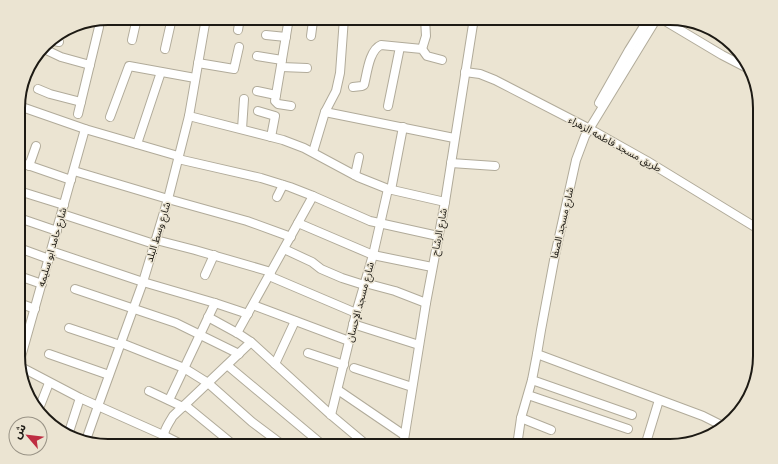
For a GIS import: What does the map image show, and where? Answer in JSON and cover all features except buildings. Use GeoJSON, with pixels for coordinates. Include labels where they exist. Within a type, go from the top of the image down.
{"type":"FeatureCollection","features":[{"type":"Feature","properties":{"kind":"street"},"geometry":{"type":"LineString","coordinates":[[132,40],[135,25]]}},
{"type":"Feature","properties":{"kind":"street"},"geometry":{"type":"LineString","coordinates":[[165,49],[170,25]]}},
{"type":"Feature","properties":{"kind":"street","name":"شارع وسط البلد"},"geometry":{"type":"LineString","coordinates":[[87,436],[143,282],[168,199],[189,116],[196,78],[202,25]]}},
{"type":"Feature","properties":{"kind":"street"},"geometry":{"type":"LineString","coordinates":[[238,30],[239,25]]}},
{"type":"Feature","properties":{"kind":"street"},"geometry":{"type":"LineString","coordinates":[[288,25],[275,101],[276,103],[291,106]]}},
{"type":"Feature","properties":{"kind":"street"},"geometry":{"type":"LineString","coordinates":[[311,36],[313,25]]}},
{"type":"Feature","properties":{"kind":"street"},"geometry":{"type":"LineString","coordinates":[[312,152],[325,112],[336,92],[340,73],[343,25]]}},
{"type":"Feature","properties":{"kind":"street"},"geometry":{"type":"LineString","coordinates":[[422,48],[426,36],[425,25]]}},
{"type":"Feature","properties":{"kind":"street","name":"شارع الرشاح"},"geometry":{"type":"LineString","coordinates":[[404,439],[473,25]]}},
{"type":"Feature","properties":{"kind":"street","name":"شارع مسجد الصفا"},"geometry":{"type":"LineString","coordinates":[[518,439],[521,418],[538,354],[555,255],[574,168],[587,128],[629,50],[645,25]]}},
{"type":"Feature","properties":{"kind":"street","name":"شارع مسجد الصفا"},"geometry":{"type":"LineString","coordinates":[[587,128],[652,25]]}},
{"type":"Feature","properties":{"kind":"street"},"geometry":{"type":"LineString","coordinates":[[672,25],[741,66]]}},
{"type":"Feature","properties":{"kind":"street"},"geometry":{"type":"LineString","coordinates":[[78,114],[99,28]]}},
{"type":"Feature","properties":{"kind":"street"},"geometry":{"type":"LineString","coordinates":[[266,35],[286,37]]}},
{"type":"Feature","properties":{"kind":"street"},"geometry":{"type":"LineString","coordinates":[[353,87],[364,85],[372,55],[376,48],[381,45],[422,48]]}},
{"type":"Feature","properties":{"kind":"street"},"geometry":{"type":"LineString","coordinates":[[198,63],[234,69],[238,47]]}},
{"type":"Feature","properties":{"kind":"street"},"geometry":{"type":"LineString","coordinates":[[388,106],[400,47]]}},
{"type":"Feature","properties":{"kind":"street"},"geometry":{"type":"LineString","coordinates":[[422,48],[427,56],[442,60]]}},
{"type":"Feature","properties":{"kind":"street"},"geometry":{"type":"LineString","coordinates":[[48,51],[61,57],[90,64]]}},
{"type":"Feature","properties":{"kind":"street"},"geometry":{"type":"LineString","coordinates":[[257,56],[282,64],[306,68]]}},
{"type":"Feature","properties":{"kind":"street"},"geometry":{"type":"LineString","coordinates":[[110,117],[128,67],[130,66],[196,78]]}},
{"type":"Feature","properties":{"kind":"street"},"geometry":{"type":"LineString","coordinates":[[137,144],[161,72]]}},
{"type":"Feature","properties":{"kind":"street","name":"طريق مسجد فاطمه الزهراء"},"geometry":{"type":"LineString","coordinates":[[465,72],[480,74],[495,80],[587,128],[647,161],[753,226]]}},
{"type":"Feature","properties":{"kind":"street"},"geometry":{"type":"LineString","coordinates":[[38,88],[50,94],[81,102]]}},
{"type":"Feature","properties":{"kind":"street"},"geometry":{"type":"LineString","coordinates":[[257,91],[276,95]]}},
{"type":"Feature","properties":{"kind":"street"},"geometry":{"type":"LineString","coordinates":[[242,129],[244,99]]}},
{"type":"Feature","properties":{"kind":"street"},"geometry":{"type":"LineString","coordinates":[[25,108],[85,129],[178,158],[261,178],[283,185],[380,224],[438,236]]}},
{"type":"Feature","properties":{"kind":"street"},"geometry":{"type":"LineString","coordinates":[[258,111],[274,115],[271,136]]}},
{"type":"Feature","properties":{"kind":"street"},"geometry":{"type":"LineString","coordinates":[[325,112],[454,138]]}},
{"type":"Feature","properties":{"kind":"street"},"geometry":{"type":"LineString","coordinates":[[189,116],[283,140],[312,152],[355,175],[389,190],[444,202]]}},
{"type":"Feature","properties":{"kind":"street","name":"شارع مسجد الإحسان"},"geometry":{"type":"LineString","coordinates":[[331,415],[353,324],[373,255],[403,127]]}},
{"type":"Feature","properties":{"kind":"street","name":"شارع حامد ابو سليمه"},"geometry":{"type":"LineString","coordinates":[[25,342],[85,129]]}},
{"type":"Feature","properties":{"kind":"street"},"geometry":{"type":"LineString","coordinates":[[29,166],[36,146]]}},
{"type":"Feature","properties":{"kind":"street"},"geometry":{"type":"LineString","coordinates":[[355,175],[359,157]]}},
{"type":"Feature","properties":{"kind":"street"},"geometry":{"type":"LineString","coordinates":[[450,163],[495,166]]}},
{"type":"Feature","properties":{"kind":"street"},"geometry":{"type":"LineString","coordinates":[[25,164],[71,180]]}},
{"type":"Feature","properties":{"kind":"street"},"geometry":{"type":"LineString","coordinates":[[74,171],[247,221],[290,237]]}},
{"type":"Feature","properties":{"kind":"street"},"geometry":{"type":"LineString","coordinates":[[277,197],[283,185]]}},
{"type":"Feature","properties":{"kind":"street"},"geometry":{"type":"LineString","coordinates":[[25,193],[63,210],[155,242],[214,255],[270,274],[356,313]]}},
{"type":"Feature","properties":{"kind":"street"},"geometry":{"type":"LineString","coordinates":[[238,333],[313,196]]}},
{"type":"Feature","properties":{"kind":"street"},"geometry":{"type":"LineString","coordinates":[[25,220],[57,231]]}},
{"type":"Feature","properties":{"kind":"street"},"geometry":{"type":"LineString","coordinates":[[298,223],[373,255],[432,267]]}},
{"type":"Feature","properties":{"kind":"street"},"geometry":{"type":"LineString","coordinates":[[25,249],[50,255],[248,314]]}},
{"type":"Feature","properties":{"kind":"street"},"geometry":{"type":"LineString","coordinates":[[284,249],[312,262],[321,269],[342,278],[395,291],[426,303]]}},
{"type":"Feature","properties":{"kind":"street"},"geometry":{"type":"LineString","coordinates":[[204,275],[214,255]]}},
{"type":"Feature","properties":{"kind":"street"},"geometry":{"type":"LineString","coordinates":[[25,278],[42,284]]}},
{"type":"Feature","properties":{"kind":"street"},"geometry":{"type":"LineString","coordinates":[[75,289],[176,323],[239,354]]}},
{"type":"Feature","properties":{"kind":"street"},"geometry":{"type":"LineString","coordinates":[[169,400],[215,303]]}},
{"type":"Feature","properties":{"kind":"street"},"geometry":{"type":"LineString","coordinates":[[25,305],[35,309]]}},
{"type":"Feature","properties":{"kind":"street"},"geometry":{"type":"LineString","coordinates":[[253,305],[349,341]]}},
{"type":"Feature","properties":{"kind":"street"},"geometry":{"type":"LineString","coordinates":[[208,317],[238,333],[251,342],[357,439]]}},
{"type":"Feature","properties":{"kind":"street"},"geometry":{"type":"LineString","coordinates":[[275,364],[295,321]]}},
{"type":"Feature","properties":{"kind":"street"},"geometry":{"type":"LineString","coordinates":[[353,324],[419,345]]}},
{"type":"Feature","properties":{"kind":"street"},"geometry":{"type":"LineString","coordinates":[[69,328],[120,344],[184,368],[208,383],[252,422],[275,439]]}},
{"type":"Feature","properties":{"kind":"street"},"geometry":{"type":"LineString","coordinates":[[163,439],[163,435],[173,416],[251,342]]}},
{"type":"Feature","properties":{"kind":"street"},"geometry":{"type":"LineString","coordinates":[[308,353],[344,365]]}},
{"type":"Feature","properties":{"kind":"street"},"geometry":{"type":"LineString","coordinates":[[49,354],[109,375]]}},
{"type":"Feature","properties":{"kind":"street"},"geometry":{"type":"LineString","coordinates":[[538,354],[703,416],[718,424]]}},
{"type":"Feature","properties":{"kind":"street"},"geometry":{"type":"LineString","coordinates":[[227,365],[316,439]]}},
{"type":"Feature","properties":{"kind":"street"},"geometry":{"type":"LineString","coordinates":[[354,368],[412,387]]}},
{"type":"Feature","properties":{"kind":"street"},"geometry":{"type":"LineString","coordinates":[[26,369],[49,383],[80,398],[171,439]]}},
{"type":"Feature","properties":{"kind":"street"},"geometry":{"type":"LineString","coordinates":[[532,380],[632,415]]}},
{"type":"Feature","properties":{"kind":"street"},"geometry":{"type":"LineString","coordinates":[[41,404],[49,383]]}},
{"type":"Feature","properties":{"kind":"street"},"geometry":{"type":"LineString","coordinates":[[338,390],[404,435]]}},
{"type":"Feature","properties":{"kind":"street"},"geometry":{"type":"LineString","coordinates":[[150,391],[184,406],[226,439]]}},
{"type":"Feature","properties":{"kind":"street"},"geometry":{"type":"LineString","coordinates":[[528,395],[628,429]]}},
{"type":"Feature","properties":{"kind":"street"},"geometry":{"type":"LineString","coordinates":[[70,430],[80,398]]}},
{"type":"Feature","properties":{"kind":"street"},"geometry":{"type":"LineString","coordinates":[[647,439],[659,400]]}},
{"type":"Feature","properties":{"kind":"street"},"geometry":{"type":"LineString","coordinates":[[521,418],[551,430]]}}]}
